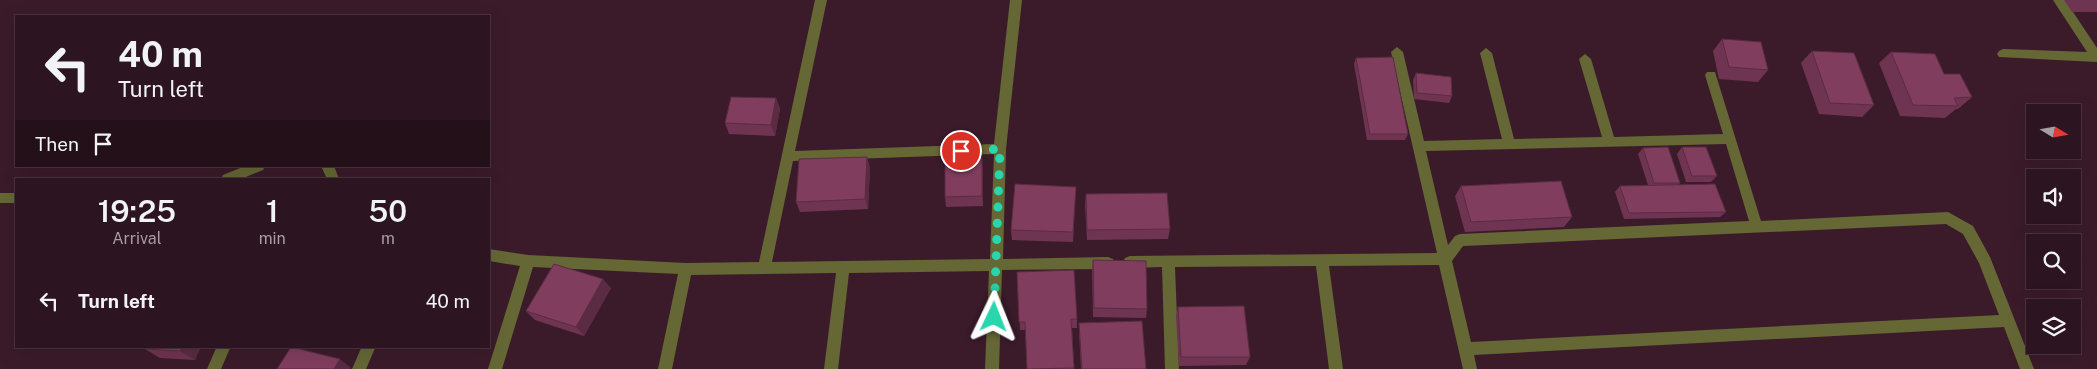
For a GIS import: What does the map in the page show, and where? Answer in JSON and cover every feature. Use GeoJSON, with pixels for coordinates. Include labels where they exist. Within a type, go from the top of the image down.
{"type":"FeatureCollection","features":[{"type":"Feature","properties":{"kind":"street"},"geometry":{"type":"LineString","coordinates":[[764,268],[821,0]]}},
{"type":"Feature","properties":{"kind":"street"},"geometry":{"type":"LineString","coordinates":[[992,369],[1000,149],[1016,0]]}},
{"type":"Feature","properties":{"kind":"street"},"geometry":{"type":"LineString","coordinates":[[2059,0],[2097,57]]}},
{"type":"Feature","properties":{"kind":"street"},"geometry":{"type":"LineString","coordinates":[[1397,52],[1470,369]]}},
{"type":"Feature","properties":{"kind":"street"},"geometry":{"type":"LineString","coordinates":[[1486,53],[1509,143]]}},
{"type":"Feature","properties":{"kind":"street"},"geometry":{"type":"LineString","coordinates":[[2003,54],[2097,57]]}},
{"type":"Feature","properties":{"kind":"street"},"geometry":{"type":"LineString","coordinates":[[1585,59],[1609,141]]}},
{"type":"Feature","properties":{"kind":"street"},"geometry":{"type":"LineString","coordinates":[[1711,75],[1758,227]]}},
{"type":"Feature","properties":{"kind":"street"},"geometry":{"type":"LineString","coordinates":[[1419,146],[1730,139]]}},
{"type":"Feature","properties":{"kind":"street"},"geometry":{"type":"LineString","coordinates":[[788,156],[1000,149]]}},
{"type":"Feature","properties":{"kind":"street"},"geometry":{"type":"LineString","coordinates":[[229,178],[256,167]]}},
{"type":"Feature","properties":{"kind":"street"},"geometry":{"type":"LineString","coordinates":[[0,198],[15,198]]}},
{"type":"Feature","properties":{"kind":"street"},"geometry":{"type":"LineString","coordinates":[[1445,259],[1460,240],[1948,218],[1968,230],[1985,261],[2027,369]]}},
{"type":"Feature","properties":{"kind":"street"},"geometry":{"type":"LineString","coordinates":[[490,255],[528,261],[686,269],[1445,259]]}},
{"type":"Feature","properties":{"kind":"street"},"geometry":{"type":"LineString","coordinates":[[1322,260],[1336,369]]}},
{"type":"Feature","properties":{"kind":"street"},"geometry":{"type":"LineString","coordinates":[[495,369],[528,261]]}},
{"type":"Feature","properties":{"kind":"street"},"geometry":{"type":"LineString","coordinates":[[1168,262],[1172,369]]}},
{"type":"Feature","properties":{"kind":"street"},"geometry":{"type":"LineString","coordinates":[[831,369],[843,267]]}},
{"type":"Feature","properties":{"kind":"street"},"geometry":{"type":"LineString","coordinates":[[665,369],[686,269]]}},
{"type":"Feature","properties":{"kind":"street"},"geometry":{"type":"LineString","coordinates":[[1466,349],[2008,321]]}},
{"type":"Feature","properties":{"kind":"street"},"geometry":{"type":"LineString","coordinates":[[214,369],[223,348]]}},
{"type":"Feature","properties":{"kind":"street"},"geometry":{"type":"LineString","coordinates":[[359,369],[368,348]]}},
{"type":"Feature","properties":{"kind":"building"},"geometry":{"type":"Polygon","coordinates":[[[1722,39],[1761,42],[1768,70],[1729,67],[1722,39]]]}},
{"type":"Feature","properties":{"kind":"building"},"geometry":{"type":"Polygon","coordinates":[[[1812,51],[1854,53],[1874,105],[1830,103],[1812,51]]]}},
{"type":"Feature","properties":{"kind":"building"},"geometry":{"type":"Polygon","coordinates":[[[1891,52],[1935,54],[1944,74],[1960,74],[1972,97],[1954,98],[1958,106],[1913,105],[1891,52]]]}},
{"type":"Feature","properties":{"kind":"building"},"geometry":{"type":"Polygon","coordinates":[[[1393,57],[1408,134],[1370,134],[1356,58],[1393,57]]]}},
{"type":"Feature","properties":{"kind":"building"},"geometry":{"type":"Polygon","coordinates":[[[1416,73],[1451,77],[1452,96],[1417,93],[1416,73]]]}},
{"type":"Feature","properties":{"kind":"building"},"geometry":{"type":"Polygon","coordinates":[[[731,97],[776,98],[771,125],[725,123],[731,97]]]}},
{"type":"Feature","properties":{"kind":"building"},"geometry":{"type":"Polygon","coordinates":[[[1668,147],[1680,183],[1654,183],[1643,148],[1668,147]]]}},
{"type":"Feature","properties":{"kind":"building"},"geometry":{"type":"Polygon","coordinates":[[[1682,147],[1706,147],[1717,176],[1692,176],[1682,147]]]}},
{"type":"Feature","properties":{"kind":"building"},"geometry":{"type":"Polygon","coordinates":[[[867,157],[865,199],[796,202],[799,159],[867,157]]]}},
{"type":"Feature","properties":{"kind":"building"},"geometry":{"type":"Polygon","coordinates":[[[982,157],[982,196],[945,197],[945,158],[982,157]]]}},
{"type":"Feature","properties":{"kind":"building"},"geometry":{"type":"Polygon","coordinates":[[[1561,181],[1572,217],[1471,222],[1461,186],[1561,181]]]}},
{"type":"Feature","properties":{"kind":"building"},"geometry":{"type":"Polygon","coordinates":[[[1015,184],[1076,187],[1073,232],[1011,230],[1015,184]]]}},
{"type":"Feature","properties":{"kind":"building"},"geometry":{"type":"Polygon","coordinates":[[[1715,184],[1726,212],[1629,213],[1620,186],[1715,184]]]}},
{"type":"Feature","properties":{"kind":"building"},"geometry":{"type":"Polygon","coordinates":[[[1167,193],[1170,229],[1087,230],[1086,194],[1167,193]]]}},
{"type":"Feature","properties":{"kind":"building"},"geometry":{"type":"Polygon","coordinates":[[[1093,260],[1146,261],[1147,309],[1094,308],[1093,260]]]}},
{"type":"Feature","properties":{"kind":"building"},"geometry":{"type":"Polygon","coordinates":[[[554,264],[603,279],[576,327],[526,311],[554,264]]]}},
{"type":"Feature","properties":{"kind":"building"},"geometry":{"type":"Polygon","coordinates":[[[1074,270],[1077,319],[1071,319],[1074,368],[1027,369],[1025,322],[1019,322],[1017,272],[1074,270]]]}},
{"type":"Feature","properties":{"kind":"building"},"geometry":{"type":"Polygon","coordinates":[[[1244,306],[1250,357],[1181,357],[1178,307],[1244,306]]]}},
{"type":"Feature","properties":{"kind":"building"},"geometry":{"type":"Polygon","coordinates":[[[1142,321],[1146,369],[1082,369],[1079,323],[1142,321]]]}},
{"type":"Feature","properties":{"kind":"building"},"geometry":{"type":"Polygon","coordinates":[[[145,348],[182,348],[180,351],[145,348]]]}},
{"type":"Feature","properties":{"kind":"building"},"geometry":{"type":"Polygon","coordinates":[[[290,348],[340,359],[334,369],[277,369],[290,348]]]}},
{"type":"Feature","properties":{"kind":"route"},"geometry":{"type":"LineString","coordinates":[[961,151],[1000,149],[994,317]]}}]}
